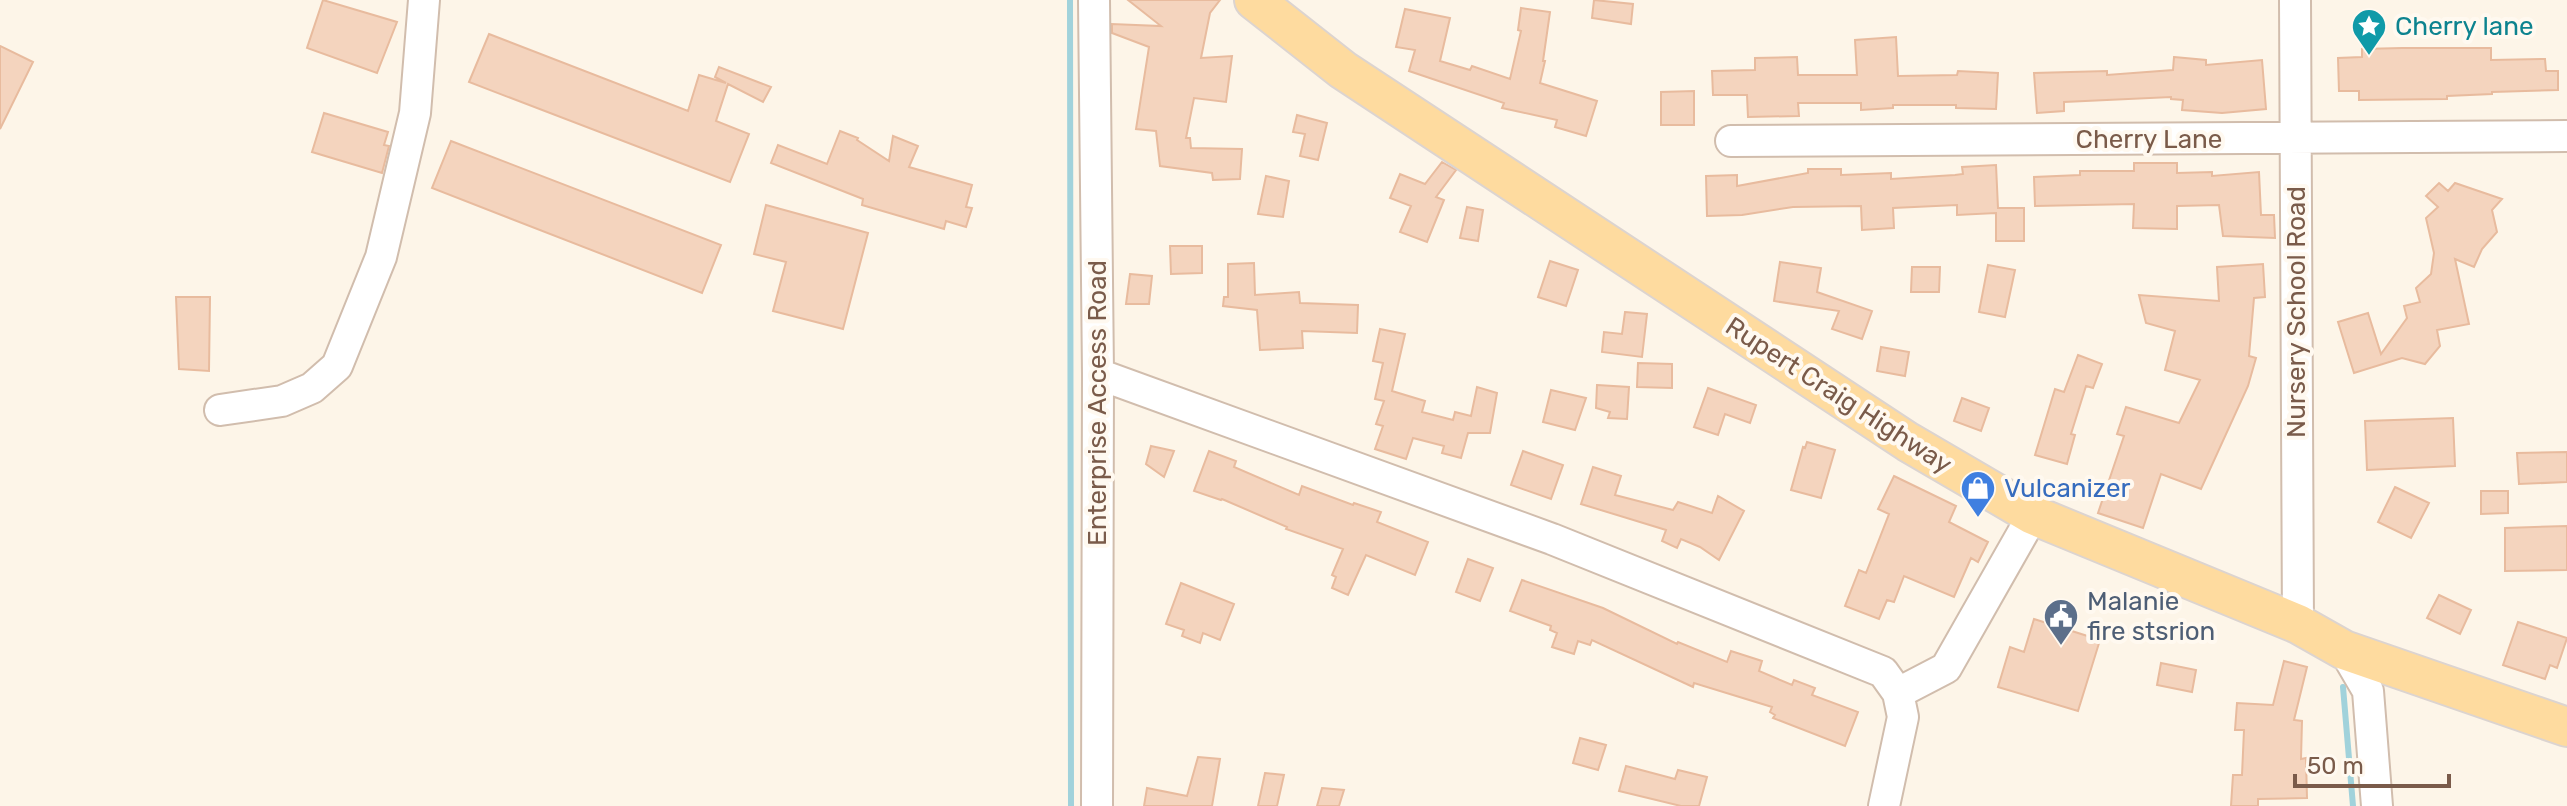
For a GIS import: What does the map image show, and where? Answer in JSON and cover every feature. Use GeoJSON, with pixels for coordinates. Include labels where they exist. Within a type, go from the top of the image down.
{"type":"FeatureCollection","features":[{"type":"Feature","properties":{"kind":"main road","name":"Rupert Craig Highway"},"geometry":{"type":"LineString","coordinates":[[1254,0],[1343,70],[1908,442],[2033,515],[2298,624],[2344,650],[2567,727]]}},
{"type":"Feature","properties":{"kind":"street"},"geometry":{"type":"LineString","coordinates":[[220,410],[282,401],[312,388],[337,366],[381,257],[415,113],[424,0]]}},
{"type":"Feature","properties":{"kind":"street","name":"Enterprise Access Road"},"geometry":{"type":"LineString","coordinates":[[1094,0],[1098,374],[1097,806]]}},
{"type":"Feature","properties":{"kind":"street","name":"Nursery School Road"},"geometry":{"type":"LineString","coordinates":[[2295,0],[2298,624]]}},
{"type":"Feature","properties":{"kind":"street","name":"Cherry Lane"},"geometry":{"type":"LineString","coordinates":[[1731,141],[2567,136]]}},
{"type":"Feature","properties":{"kind":"street"},"geometry":{"type":"LineString","coordinates":[[1098,374],[1595,557],[1883,672],[1898,693],[1903,717],[1884,806]]}},
{"type":"Feature","properties":{"kind":"street"},"geometry":{"type":"LineString","coordinates":[[1898,693],[1946,668],[2033,515]]}},
{"type":"Feature","properties":{"kind":"street"},"geometry":{"type":"LineString","coordinates":[[2344,650],[2368,691],[2377,806]]}},
{"type":"Feature","properties":{"kind":"building"},"geometry":{"type":"Polygon","coordinates":[[[323,0],[397,22],[377,73],[307,48],[323,0]]]}},
{"type":"Feature","properties":{"kind":"building"},"geometry":{"type":"Polygon","coordinates":[[[1128,0],[1220,0],[1210,13],[1201,58],[1232,56],[1226,102],[1194,98],[1186,138],[1190,138],[1191,148],[1242,149],[1240,179],[1213,180],[1212,173],[1160,166],[1156,131],[1136,129],[1149,47],[1112,33],[1112,24],[1161,26],[1128,0]]]}},
{"type":"Feature","properties":{"kind":"building"},"geometry":{"type":"Polygon","coordinates":[[[1594,0],[1633,4],[1631,24],[1592,18],[1594,0]]]}},
{"type":"Feature","properties":{"kind":"building"},"geometry":{"type":"Polygon","coordinates":[[[1521,8],[1550,12],[1540,83],[1597,101],[1586,136],[1555,127],[1557,120],[1502,108],[1504,103],[1409,71],[1415,50],[1396,47],[1405,9],[1450,18],[1440,61],[1470,70],[1472,66],[1510,79],[1521,31],[1518,30],[1521,8]]]}},
{"type":"Feature","properties":{"kind":"building"},"geometry":{"type":"Polygon","coordinates":[[[489,34],[688,111],[699,75],[726,83],[715,77],[719,67],[771,87],[763,102],[728,84],[716,121],[749,134],[730,182],[469,82],[489,34]]]}},
{"type":"Feature","properties":{"kind":"building"},"geometry":{"type":"Polygon","coordinates":[[[1896,37],[1898,76],[1957,75],[1958,71],[1998,73],[1996,109],[1956,108],[1956,105],[1893,105],[1893,108],[1861,110],[1861,103],[1798,103],[1799,116],[1748,117],[1747,95],[1713,95],[1712,71],[1755,70],[1755,58],[1797,57],[1798,75],[1857,75],[1855,40],[1896,37]]]}},
{"type":"Feature","properties":{"kind":"building"},"geometry":{"type":"Polygon","coordinates":[[[0,46],[33,62],[0,129],[0,46]]]}},
{"type":"Feature","properties":{"kind":"building"},"geometry":{"type":"Polygon","coordinates":[[[2491,48],[2491,60],[2545,59],[2546,71],[2558,71],[2558,90],[2492,92],[2447,96],[2447,99],[2359,100],[2359,91],[2339,91],[2338,58],[2362,57],[2362,49],[2491,48]]]}},
{"type":"Feature","properties":{"kind":"building"},"geometry":{"type":"Polygon","coordinates":[[[2174,57],[2206,60],[2206,65],[2262,60],[2266,109],[2222,113],[2182,110],[2183,100],[2171,97],[2064,102],[2064,111],[2037,113],[2034,73],[2107,71],[2107,75],[2173,70],[2174,57]]]}},
{"type":"Feature","properties":{"kind":"building"},"geometry":{"type":"Polygon","coordinates":[[[1694,91],[1694,125],[1661,125],[1661,92],[1694,91]]]}},
{"type":"Feature","properties":{"kind":"building"},"geometry":{"type":"Polygon","coordinates":[[[324,113],[388,132],[384,145],[389,146],[382,173],[312,152],[324,113]]]}},
{"type":"Feature","properties":{"kind":"building"},"geometry":{"type":"Polygon","coordinates":[[[1297,115],[1327,123],[1318,160],[1300,156],[1305,134],[1293,132],[1297,115]]]}},
{"type":"Feature","properties":{"kind":"building"},"geometry":{"type":"Polygon","coordinates":[[[840,131],[858,138],[889,161],[893,136],[918,146],[909,167],[972,185],[966,207],[972,208],[966,227],[946,221],[944,229],[862,205],[863,199],[771,163],[778,145],[827,164],[840,131]]]}},
{"type":"Feature","properties":{"kind":"building"},"geometry":{"type":"Polygon","coordinates":[[[451,141],[721,245],[702,293],[432,188],[451,141]]]}},
{"type":"Feature","properties":{"kind":"building"},"geometry":{"type":"Polygon","coordinates":[[[1442,162],[1456,170],[1436,197],[1444,200],[1427,242],[1400,232],[1411,206],[1390,198],[1400,174],[1425,184],[1442,162]]]}},
{"type":"Feature","properties":{"kind":"building"},"geometry":{"type":"Polygon","coordinates":[[[2134,163],[2177,163],[2177,173],[2212,172],[2212,176],[2259,172],[2261,215],[2274,215],[2275,238],[2223,236],[2219,205],[2177,206],[2177,229],[2133,228],[2134,204],[2035,206],[2034,177],[2080,175],[2080,171],[2134,171],[2134,163]]]}},
{"type":"Feature","properties":{"kind":"building"},"geometry":{"type":"Polygon","coordinates":[[[1996,165],[1998,208],[2024,208],[2024,241],[1996,241],[1996,213],[1957,215],[1957,205],[1893,208],[1894,228],[1862,230],[1861,206],[1793,207],[1742,215],[1707,216],[1706,176],[1737,175],[1737,186],[1808,173],[1808,169],[1841,169],[1841,175],[1891,173],[1891,179],[1963,174],[1962,167],[1996,165]]]}},
{"type":"Feature","properties":{"kind":"building"},"geometry":{"type":"Polygon","coordinates":[[[1266,176],[1289,181],[1283,217],[1258,214],[1266,176]]]}},
{"type":"Feature","properties":{"kind":"building"},"geometry":{"type":"Polygon","coordinates":[[[2439,183],[2448,191],[2455,183],[2502,199],[2492,210],[2497,232],[2482,249],[2474,267],[2455,259],[2469,324],[2437,330],[2440,346],[2425,364],[2402,358],[2354,373],[2338,322],[2368,313],[2381,354],[2407,318],[2404,306],[2420,302],[2416,288],[2431,274],[2434,253],[2426,218],[2438,207],[2426,196],[2439,183]]]}},
{"type":"Feature","properties":{"kind":"building"},"geometry":{"type":"Polygon","coordinates":[[[766,205],[868,233],[843,329],[773,311],[786,262],[754,254],[766,205]]]}},
{"type":"Feature","properties":{"kind":"building"},"geometry":{"type":"Polygon","coordinates":[[[1467,207],[1483,210],[1478,241],[1460,238],[1467,207]]]}},
{"type":"Feature","properties":{"kind":"building"},"geometry":{"type":"Polygon","coordinates":[[[1170,246],[1202,246],[1202,273],[1171,274],[1170,246]]]}},
{"type":"Feature","properties":{"kind":"building"},"geometry":{"type":"Polygon","coordinates":[[[1550,261],[1578,270],[1566,306],[1538,297],[1550,261]]]}},
{"type":"Feature","properties":{"kind":"building"},"geometry":{"type":"Polygon","coordinates":[[[1780,262],[1821,268],[1817,292],[1872,311],[1862,339],[1832,329],[1839,311],[1774,301],[1780,262]]]}},
{"type":"Feature","properties":{"kind":"building"},"geometry":{"type":"Polygon","coordinates":[[[1254,263],[1255,295],[1299,292],[1300,303],[1358,305],[1357,333],[1302,331],[1303,348],[1260,350],[1257,310],[1223,306],[1224,297],[1228,297],[1228,264],[1254,263]]]}},
{"type":"Feature","properties":{"kind":"building"},"geometry":{"type":"Polygon","coordinates":[[[2263,264],[2265,297],[2254,298],[2249,356],[2256,358],[2248,386],[2201,489],[2161,474],[2143,528],[2098,513],[2124,436],[2117,434],[2126,407],[2179,423],[2200,380],[2165,370],[2175,331],[2146,323],[2139,295],[2219,301],[2217,267],[2263,264]]]}},
{"type":"Feature","properties":{"kind":"building"},"geometry":{"type":"Polygon","coordinates":[[[1988,265],[2015,270],[2005,317],[1979,312],[1988,265]]]}},
{"type":"Feature","properties":{"kind":"building"},"geometry":{"type":"Polygon","coordinates":[[[1912,267],[1940,267],[1939,292],[1911,292],[1912,267]]]}},
{"type":"Feature","properties":{"kind":"building"},"geometry":{"type":"Polygon","coordinates":[[[1130,274],[1152,276],[1149,304],[1126,304],[1130,274]]]}},
{"type":"Feature","properties":{"kind":"building"},"geometry":{"type":"Polygon","coordinates":[[[176,297],[210,297],[209,371],[179,369],[176,297]]]}},
{"type":"Feature","properties":{"kind":"building"},"geometry":{"type":"Polygon","coordinates":[[[1625,312],[1647,314],[1642,357],[1602,352],[1604,332],[1622,334],[1625,312]]]}},
{"type":"Feature","properties":{"kind":"building"},"geometry":{"type":"Polygon","coordinates":[[[1380,329],[1405,334],[1392,391],[1425,401],[1422,412],[1453,420],[1455,412],[1471,416],[1477,387],[1497,393],[1490,433],[1468,433],[1461,458],[1442,453],[1444,446],[1413,438],[1406,459],[1375,449],[1383,426],[1376,424],[1384,401],[1375,399],[1383,363],[1373,361],[1380,329]]]}},
{"type":"Feature","properties":{"kind":"building"},"geometry":{"type":"Polygon","coordinates":[[[1881,347],[1909,352],[1905,376],[1877,371],[1881,347]]]}},
{"type":"Feature","properties":{"kind":"building"},"geometry":{"type":"Polygon","coordinates":[[[2078,355],[2102,364],[2093,388],[2086,386],[2071,434],[2075,435],[2067,464],[2035,455],[2055,389],[2064,392],[2078,355]]]}},
{"type":"Feature","properties":{"kind":"building"},"geometry":{"type":"Polygon","coordinates":[[[1638,363],[1672,364],[1672,388],[1637,387],[1638,363]]]}},
{"type":"Feature","properties":{"kind":"building"},"geometry":{"type":"Polygon","coordinates":[[[1597,385],[1629,387],[1627,419],[1608,418],[1610,412],[1596,408],[1597,385]]]}},
{"type":"Feature","properties":{"kind":"building"},"geometry":{"type":"Polygon","coordinates":[[[1708,388],[1756,405],[1750,423],[1725,414],[1718,435],[1694,427],[1708,388]]]}},
{"type":"Feature","properties":{"kind":"building"},"geometry":{"type":"Polygon","coordinates":[[[1551,390],[1586,398],[1575,430],[1543,422],[1551,390]]]}},
{"type":"Feature","properties":{"kind":"building"},"geometry":{"type":"Polygon","coordinates":[[[1962,398],[1989,408],[1981,431],[1954,421],[1962,398]]]}},
{"type":"Feature","properties":{"kind":"building"},"geometry":{"type":"Polygon","coordinates":[[[2453,418],[2455,466],[2367,470],[2365,421],[2453,418]]]}},
{"type":"Feature","properties":{"kind":"building"},"geometry":{"type":"Polygon","coordinates":[[[1807,442],[1835,450],[1821,498],[1791,490],[1807,442]]]}},
{"type":"Feature","properties":{"kind":"building"},"geometry":{"type":"Polygon","coordinates":[[[1151,446],[1174,451],[1164,477],[1146,464],[1151,446]]]}},
{"type":"Feature","properties":{"kind":"building"},"geometry":{"type":"Polygon","coordinates":[[[1209,451],[1236,461],[1234,467],[1299,495],[1302,486],[1381,512],[1377,522],[1428,542],[1415,575],[1366,555],[1348,595],[1332,588],[1336,577],[1332,575],[1343,549],[1286,529],[1222,499],[1194,491],[1209,451]]]}},
{"type":"Feature","properties":{"kind":"building"},"geometry":{"type":"Polygon","coordinates":[[[1523,451],[1563,465],[1551,499],[1511,485],[1523,451]]]}},
{"type":"Feature","properties":{"kind":"building"},"geometry":{"type":"Polygon","coordinates":[[[2567,452],[2567,482],[2519,484],[2517,453],[2567,452]]]}},
{"type":"Feature","properties":{"kind":"building"},"geometry":{"type":"Polygon","coordinates":[[[1593,467],[1621,476],[1615,495],[1673,510],[1678,502],[1712,513],[1718,496],[1744,511],[1719,560],[1681,539],[1677,548],[1662,541],[1666,530],[1581,504],[1593,467]]]}},
{"type":"Feature","properties":{"kind":"building"},"geometry":{"type":"Polygon","coordinates":[[[1894,476],[1956,506],[1949,522],[1988,542],[1978,562],[1971,558],[1954,597],[1904,576],[1894,602],[1887,600],[1879,619],[1845,606],[1859,570],[1866,573],[1889,514],[1878,509],[1894,476]]]}},
{"type":"Feature","properties":{"kind":"building"},"geometry":{"type":"Polygon","coordinates":[[[2395,487],[2429,503],[2411,538],[2378,522],[2395,487]]]}},
{"type":"Feature","properties":{"kind":"building"},"geometry":{"type":"Polygon","coordinates":[[[2481,491],[2508,491],[2508,513],[2481,514],[2481,491]]]}},
{"type":"Feature","properties":{"kind":"building"},"geometry":{"type":"Polygon","coordinates":[[[2567,526],[2567,570],[2505,571],[2505,528],[2567,526]]]}},
{"type":"Feature","properties":{"kind":"building"},"geometry":{"type":"Polygon","coordinates":[[[1468,559],[1493,568],[1480,601],[1456,592],[1468,559]]]}},
{"type":"Feature","properties":{"kind":"building"},"geometry":{"type":"Polygon","coordinates":[[[1522,580],[1603,608],[1677,644],[1727,662],[1731,651],[1762,661],[1759,671],[1792,685],[1794,680],[1815,688],[1812,695],[1858,712],[1845,746],[1773,718],[1775,715],[1770,712],[1772,707],[1694,683],[1693,687],[1592,640],[1590,645],[1578,641],[1574,654],[1552,647],[1557,633],[1550,630],[1551,626],[1510,611],[1522,580]]]}},
{"type":"Feature","properties":{"kind":"building"},"geometry":{"type":"Polygon","coordinates":[[[1181,583],[1234,604],[1220,640],[1203,633],[1200,643],[1182,636],[1184,630],[1166,624],[1181,583]]]}},
{"type":"Feature","properties":{"kind":"building"},"geometry":{"type":"Polygon","coordinates":[[[2439,595],[2471,610],[2460,634],[2427,618],[2439,595]]]}},
{"type":"Feature","properties":{"kind":"building"},"geometry":{"type":"Polygon","coordinates":[[[2034,619],[2100,640],[2078,711],[1998,687],[2010,647],[2024,652],[2034,619]]]}},
{"type":"Feature","properties":{"kind":"building"},"geometry":{"type":"Polygon","coordinates":[[[2518,622],[2567,638],[2557,668],[2550,665],[2545,679],[2503,665],[2518,622]]]}},
{"type":"Feature","properties":{"kind":"building"},"geometry":{"type":"Polygon","coordinates":[[[2284,661],[2307,667],[2294,720],[2302,721],[2301,759],[2306,758],[2307,798],[2258,799],[2258,806],[2231,806],[2233,775],[2242,775],[2244,730],[2235,730],[2237,703],[2273,705],[2284,661]]]}},
{"type":"Feature","properties":{"kind":"building"},"geometry":{"type":"Polygon","coordinates":[[[2161,663],[2196,670],[2192,692],[2157,685],[2161,663]]]}},
{"type":"Feature","properties":{"kind":"building"},"geometry":{"type":"Polygon","coordinates":[[[1580,738],[1606,745],[1598,770],[1573,763],[1580,738]]]}},
{"type":"Feature","properties":{"kind":"building"},"geometry":{"type":"Polygon","coordinates":[[[1198,757],[1220,759],[1212,806],[1144,806],[1147,788],[1187,796],[1198,757]]]}},
{"type":"Feature","properties":{"kind":"building"},"geometry":{"type":"Polygon","coordinates":[[[1626,766],[1675,779],[1678,770],[1707,777],[1699,806],[1681,806],[1619,791],[1626,766]]]}},
{"type":"Feature","properties":{"kind":"building"},"geometry":{"type":"Polygon","coordinates":[[[1265,773],[1284,775],[1277,806],[1258,806],[1265,773]]]}},
{"type":"Feature","properties":{"kind":"building"},"geometry":{"type":"Polygon","coordinates":[[[1322,788],[1344,790],[1339,806],[1317,806],[1322,788]]]}},
{"type":"Feature","properties":{"kind":"waterway"},"geometry":{"type":"LineString","coordinates":[[1070,0],[1071,806]]}},
{"type":"Feature","properties":{"kind":"waterway"},"geometry":{"type":"LineString","coordinates":[[2343,687],[2353,806]]}},
{"type":"Feature","properties":{"kind":"place","name":"Cherry lane"},"geometry":{"type":"Point","coordinates":[2369,57]}},
{"type":"Feature","properties":{"kind":"place","name":"Vulcanizer"},"geometry":{"type":"Point","coordinates":[1978,519]}},
{"type":"Feature","properties":{"kind":"place","name":"Malanie fire stsrion"},"geometry":{"type":"Point","coordinates":[2061,647]}}]}
